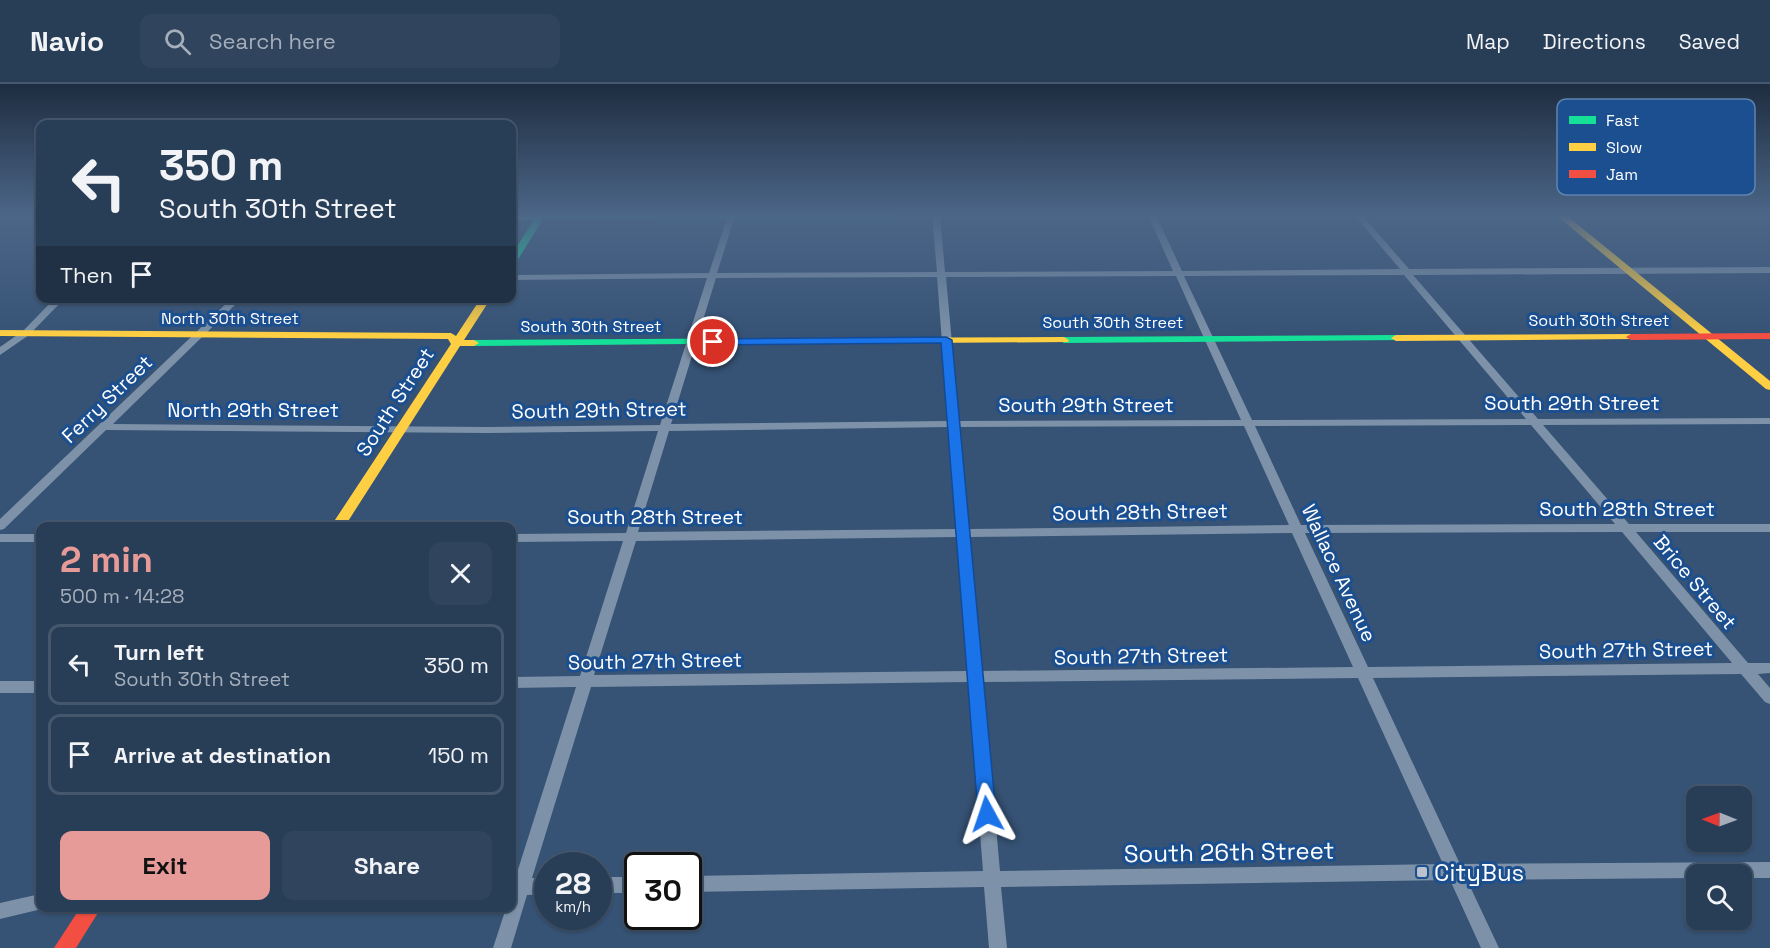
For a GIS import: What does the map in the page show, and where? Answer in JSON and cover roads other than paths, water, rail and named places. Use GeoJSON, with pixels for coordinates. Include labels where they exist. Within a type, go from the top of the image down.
{"type":"FeatureCollection","features":[{"type":"Feature","properties":{"kind":"street"},"geometry":{"type":"LineString","coordinates":[[534,886],[516,887],[585,682],[718,255]]}},
{"type":"Feature","properties":{"kind":"street"},"geometry":{"type":"LineString","coordinates":[[939,255],[998,948]]}},
{"type":"Feature","properties":{"kind":"street","name":"Wallace Avenue"},"geometry":{"type":"LineString","coordinates":[[1171,255],[1490,948]]}},
{"type":"Feature","properties":{"kind":"street","name":"Brice Street"},"geometry":{"type":"LineString","coordinates":[[1393,255],[1770,698]]}},
{"type":"Feature","properties":{"kind":"street"},"geometry":{"type":"LineString","coordinates":[[1609,255],[1770,387]]}},
{"type":"Feature","properties":{"kind":"street"},"geometry":{"type":"LineString","coordinates":[[516,277],[1770,270]]}},
{"type":"Feature","properties":{"kind":"street"},"geometry":{"type":"LineString","coordinates":[[0,352],[26,333],[56,303]]}},
{"type":"Feature","properties":{"kind":"street","name":"Ferry Street"},"geometry":{"type":"LineString","coordinates":[[0,526],[233,303]]}},
{"type":"Feature","properties":{"kind":"street","name":"South Street"},"geometry":{"type":"LineString","coordinates":[[341,522],[483,303]]}},
{"type":"Feature","properties":{"kind":"street","name":"North 30th Street"},"geometry":{"type":"LineString","coordinates":[[0,333],[451,336],[456,343]]}},
{"type":"Feature","properties":{"kind":"street","name":"South 30th Street"},"geometry":{"type":"LineString","coordinates":[[456,343],[1770,336]]}},
{"type":"Feature","properties":{"kind":"street","name":"South 29th Street"},"geometry":{"type":"LineString","coordinates":[[401,429],[1248,422],[1770,421]]}},
{"type":"Feature","properties":{"kind":"street","name":"North 29th Street"},"geometry":{"type":"LineString","coordinates":[[104,427],[401,429]]}},
{"type":"Feature","properties":{"kind":"street","name":"South 28th Street"},"geometry":{"type":"LineString","coordinates":[[516,538],[1770,528]]}},
{"type":"Feature","properties":{"kind":"street"},"geometry":{"type":"LineString","coordinates":[[0,538],[36,538]]}},
{"type":"Feature","properties":{"kind":"street","name":"South 27th Street"},"geometry":{"type":"LineString","coordinates":[[516,682],[1770,668]]}},
{"type":"Feature","properties":{"kind":"street"},"geometry":{"type":"LineString","coordinates":[[0,687],[36,687]]}},
{"type":"Feature","properties":{"kind":"street","name":"South 26th Street"},"geometry":{"type":"LineString","coordinates":[[702,884],[1455,872],[1770,870]]}},
{"type":"Feature","properties":{"kind":"street"},"geometry":{"type":"LineString","coordinates":[[0,911],[36,903]]}},
{"type":"Feature","properties":{"kind":"street"},"geometry":{"type":"LineString","coordinates":[[64,948],[88,912]]}},
{"type":"Feature","properties":{"kind":"street"},"geometry":{"type":"LineString","coordinates":[[502,948],[510,912]]}},
{"type":"Feature","properties":{"kind":"place","name":"CityBus"},"geometry":{"type":"Point","coordinates":[1422,872]}}]}
